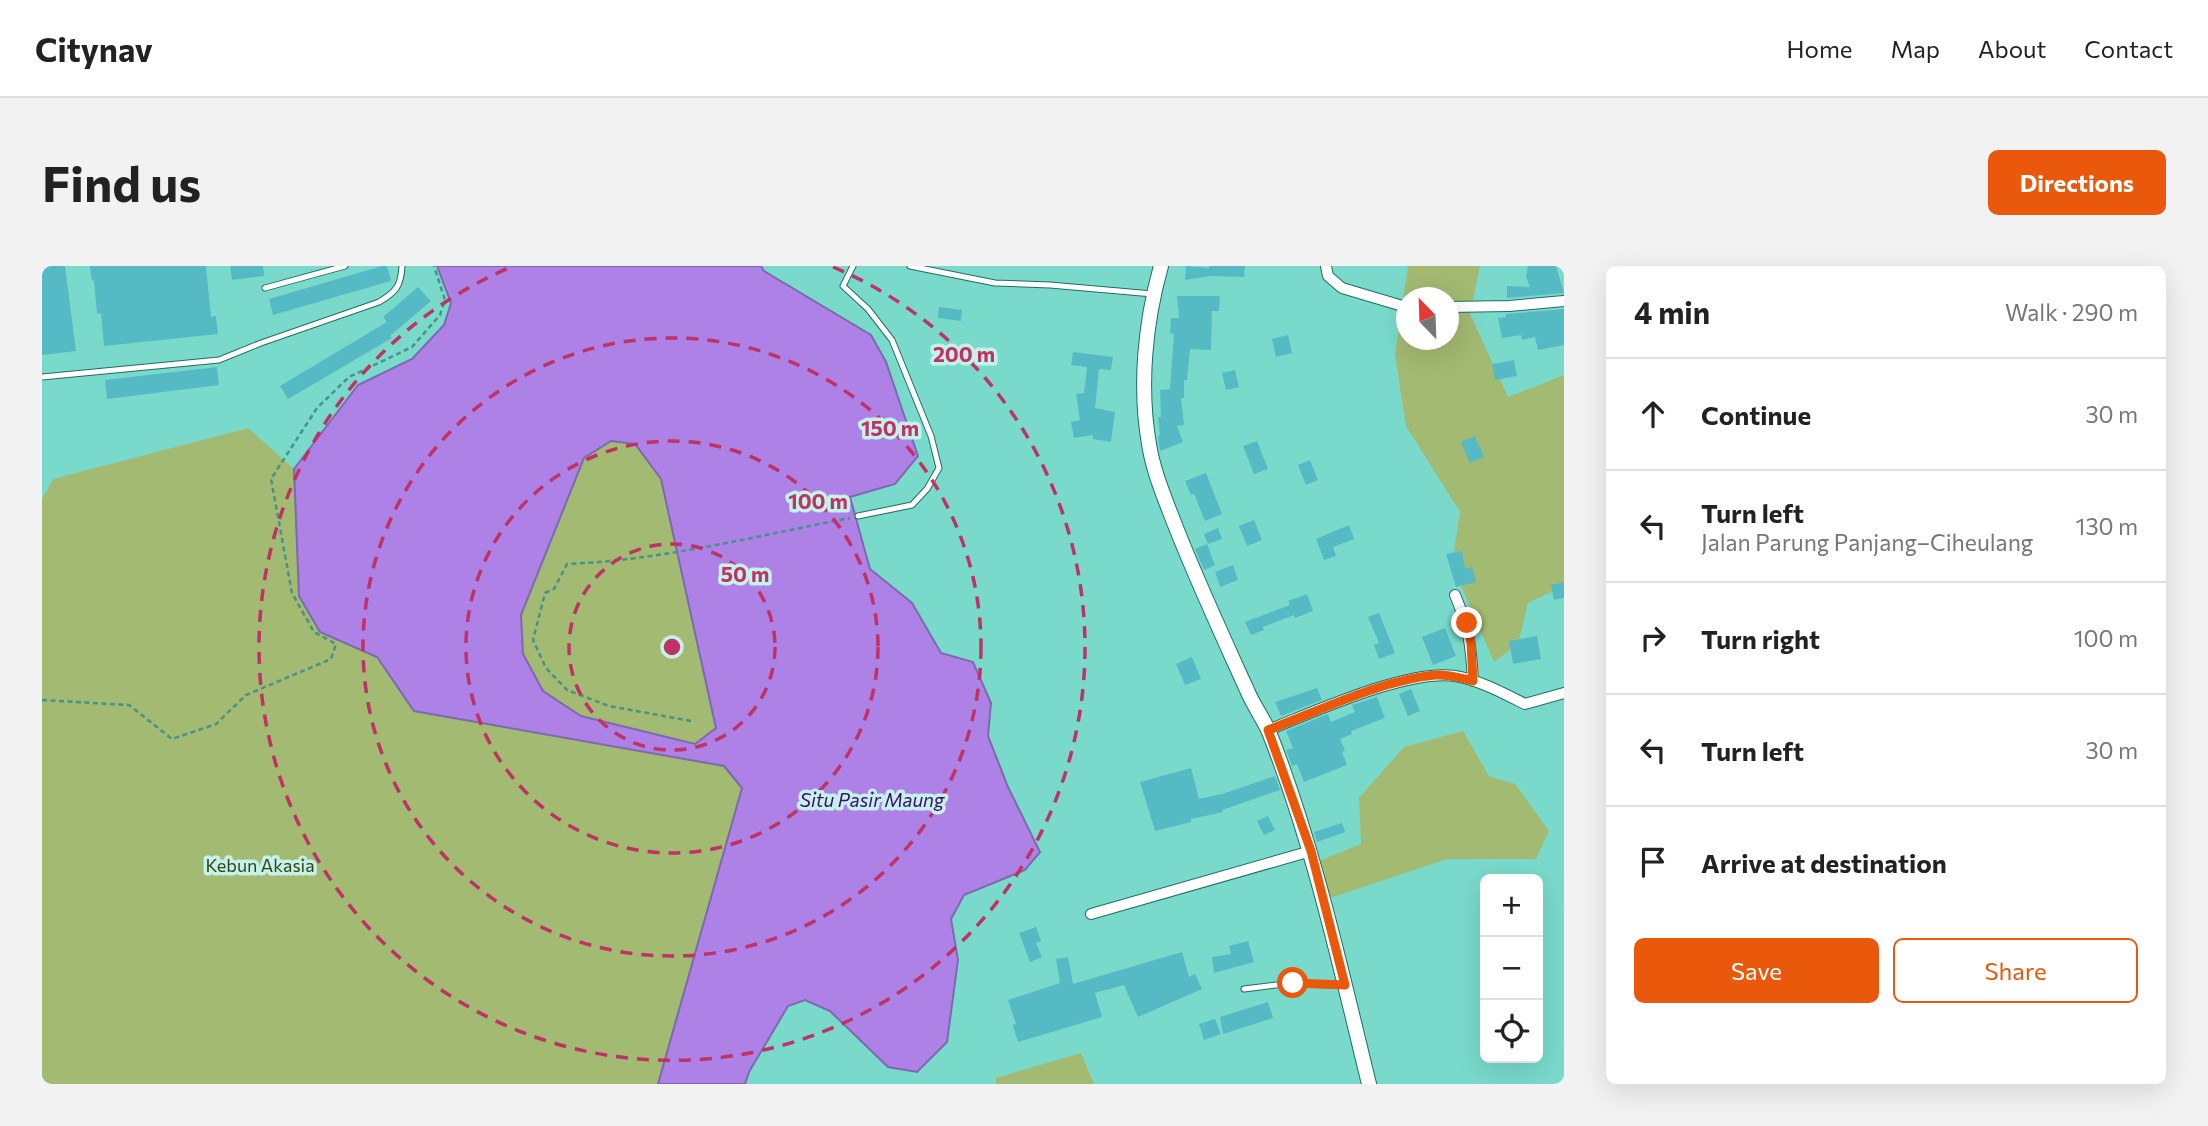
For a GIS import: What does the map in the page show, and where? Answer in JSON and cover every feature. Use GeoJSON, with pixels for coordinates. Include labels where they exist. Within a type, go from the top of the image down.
{"type":"FeatureCollection","features":[{"type":"Feature","properties":{"kind":"street"},"geometry":{"type":"LineString","coordinates":[[1161,266],[1153,294],[1147,337],[1144,389],[1149,446],[1193,570],[1254,707],[1268,730],[1311,851],[1369,1084]]}},
{"type":"Feature","properties":{"kind":"street"},"geometry":{"type":"LineString","coordinates":[[1326,266],[1328,276],[1342,288],[1396,304]]}},
{"type":"Feature","properties":{"kind":"street"},"geometry":{"type":"LineString","coordinates":[[1459,307],[1564,301]]}},
{"type":"Feature","properties":{"kind":"street"},"geometry":{"type":"LineString","coordinates":[[1455,594],[1467,623],[1473,681]]}},
{"type":"Feature","properties":{"kind":"street"},"geometry":{"type":"LineString","coordinates":[[1268,730],[1395,683],[1436,675],[1456,676],[1473,681],[1525,704],[1564,693]]}},
{"type":"Feature","properties":{"kind":"street"},"geometry":{"type":"LineString","coordinates":[[1091,914],[1311,851]]}},
{"type":"Feature","properties":{"kind":"lane"},"geometry":{"type":"LineString","coordinates":[[265,288],[345,266]]}},
{"type":"Feature","properties":{"kind":"lane"},"geometry":{"type":"LineString","coordinates":[[42,377],[219,360],[379,302],[391,295],[401,282],[402,266]]}},
{"type":"Feature","properties":{"kind":"lane"},"geometry":{"type":"LineString","coordinates":[[853,266],[843,286],[868,309],[892,340],[931,436],[939,468],[927,489],[912,505],[858,516]]}},
{"type":"Feature","properties":{"kind":"lane"},"geometry":{"type":"LineString","coordinates":[[910,266],[995,283],[1153,294]]}},
{"type":"Feature","properties":{"kind":"lane"},"geometry":{"type":"LineString","coordinates":[[1244,989],[1293,983],[1345,985]]}},
{"type":"Feature","properties":{"kind":"path"},"geometry":{"type":"LineString","coordinates":[[42,700],[129,705],[172,739],[216,724],[246,695],[331,659],[336,644],[314,632],[292,593],[271,478],[317,408],[349,377],[411,347],[440,315],[445,300],[434,266]]}},
{"type":"Feature","properties":{"kind":"path"},"geometry":{"type":"LineString","coordinates":[[691,721],[609,706],[568,690],[546,668],[533,640],[545,593],[554,589],[567,564],[610,562],[661,555],[858,516]]}},
{"type":"Feature","properties":{"kind":"green space"},"geometry":{"type":"Polygon","coordinates":[[[1408,266],[1480,266],[1470,314],[1508,397],[1564,375],[1564,586],[1528,603],[1518,644],[1494,662],[1452,565],[1460,512],[1406,426],[1396,348],[1459,350],[1459,287],[1405,287],[1408,266]]]}},
{"type":"Feature","properties":{"kind":"green space","name":"Kebun Akasia"},"geometry":{"type":"Polygon","coordinates":[[[248,428],[294,469],[299,596],[320,632],[376,657],[414,711],[724,766],[742,789],[658,1084],[42,1084],[42,499],[53,479],[248,428]]]}},
{"type":"Feature","properties":{"kind":"green space"},"geometry":{"type":"Polygon","coordinates":[[[611,441],[635,444],[661,479],[716,729],[695,744],[581,716],[543,691],[523,654],[521,615],[584,458],[611,441]]]}},
{"type":"Feature","properties":{"kind":"green space"},"geometry":{"type":"Polygon","coordinates":[[[1463,731],[1489,776],[1515,784],[1549,831],[1536,859],[1447,859],[1318,902],[1309,865],[1361,844],[1359,798],[1404,747],[1463,731]]]}},
{"type":"Feature","properties":{"kind":"green space"},"geometry":{"type":"Polygon","coordinates":[[[1081,1053],[1094,1084],[996,1084],[996,1078],[1081,1053]]]}},
{"type":"Feature","properties":{"kind":"water","name":"Situ Pasir Maung"},"geometry":{"type":"Polygon","coordinates":[[[437,266],[761,266],[764,271],[871,335],[886,362],[918,456],[895,484],[850,497],[870,569],[912,603],[941,653],[973,662],[991,703],[988,736],[1008,787],[1040,852],[1025,870],[964,895],[951,919],[958,960],[947,1042],[917,1072],[888,1067],[830,1011],[805,1000],[788,1006],[749,1072],[745,1084],[658,1084],[742,788],[724,766],[414,711],[377,657],[320,632],[299,596],[294,469],[358,385],[412,359],[444,325],[451,303],[437,266]],[[611,441],[584,458],[521,615],[523,654],[543,691],[581,716],[695,744],[716,728],[661,479],[635,444],[611,441]]]}},
{"type":"Feature","properties":{"kind":"building"},"geometry":{"type":"Polygon","coordinates":[[[42,266],[65,266],[76,351],[42,355],[42,266]]]}},
{"type":"Feature","properties":{"kind":"building"},"geometry":{"type":"Polygon","coordinates":[[[90,266],[206,266],[211,317],[216,316],[218,334],[104,346],[101,313],[97,314],[90,266]]]}},
{"type":"Feature","properties":{"kind":"building"},"geometry":{"type":"Polygon","coordinates":[[[230,266],[263,266],[264,276],[232,280],[230,266]]]}},
{"type":"Feature","properties":{"kind":"building"},"geometry":{"type":"Polygon","coordinates":[[[387,266],[391,281],[273,315],[269,299],[387,266]]]}},
{"type":"Feature","properties":{"kind":"building"},"geometry":{"type":"Polygon","coordinates":[[[1186,266],[1245,266],[1244,277],[1211,276],[1185,280],[1186,266]]]}},
{"type":"Feature","properties":{"kind":"building"},"geometry":{"type":"Polygon","coordinates":[[[1528,266],[1556,266],[1564,293],[1507,298],[1507,286],[1530,287],[1526,277],[1528,266]]]}},
{"type":"Feature","properties":{"kind":"building"},"geometry":{"type":"Polygon","coordinates":[[[418,287],[431,301],[390,336],[392,338],[288,399],[280,386],[387,322],[383,317],[418,287]]]}},
{"type":"Feature","properties":{"kind":"building"},"geometry":{"type":"Polygon","coordinates":[[[1177,296],[1220,296],[1219,311],[1212,311],[1211,350],[1190,349],[1187,380],[1184,380],[1184,398],[1181,398],[1184,425],[1177,426],[1183,442],[1160,451],[1160,390],[1170,389],[1174,334],[1170,333],[1171,318],[1179,318],[1177,296]]]}},
{"type":"Feature","properties":{"kind":"building"},"geometry":{"type":"Polygon","coordinates":[[[939,307],[962,310],[961,321],[938,318],[939,307]]]}},
{"type":"Feature","properties":{"kind":"building"},"geometry":{"type":"Polygon","coordinates":[[[1564,309],[1564,345],[1538,350],[1535,337],[1522,340],[1521,335],[1502,338],[1498,318],[1506,317],[1506,314],[1564,309]]]}},
{"type":"Feature","properties":{"kind":"building"},"geometry":{"type":"Polygon","coordinates":[[[1288,335],[1292,353],[1276,357],[1272,339],[1288,335]]]}},
{"type":"Feature","properties":{"kind":"building"},"geometry":{"type":"Polygon","coordinates":[[[1073,352],[1113,357],[1111,370],[1099,369],[1095,408],[1115,412],[1111,442],[1093,439],[1093,435],[1074,438],[1071,422],[1080,420],[1076,394],[1084,393],[1087,367],[1071,365],[1073,352]]]}},
{"type":"Feature","properties":{"kind":"building"},"geometry":{"type":"Polygon","coordinates":[[[1514,360],[1517,376],[1495,380],[1492,364],[1514,360]]]}},
{"type":"Feature","properties":{"kind":"building"},"geometry":{"type":"Polygon","coordinates":[[[217,367],[219,385],[107,399],[105,380],[217,367]]]}},
{"type":"Feature","properties":{"kind":"building"},"geometry":{"type":"Polygon","coordinates":[[[1235,370],[1239,387],[1226,390],[1222,373],[1235,370]]]}},
{"type":"Feature","properties":{"kind":"building"},"geometry":{"type":"Polygon","coordinates":[[[1475,436],[1484,457],[1470,463],[1461,442],[1475,436]]]}},
{"type":"Feature","properties":{"kind":"building"},"geometry":{"type":"Polygon","coordinates":[[[1257,441],[1268,469],[1254,474],[1243,446],[1257,441]]]}},
{"type":"Feature","properties":{"kind":"building"},"geometry":{"type":"Polygon","coordinates":[[[1310,460],[1318,480],[1306,485],[1298,465],[1310,460]]]}},
{"type":"Feature","properties":{"kind":"building"},"geometry":{"type":"Polygon","coordinates":[[[1206,473],[1222,514],[1205,521],[1194,494],[1191,495],[1185,481],[1206,473]]]}},
{"type":"Feature","properties":{"kind":"building"},"geometry":{"type":"Polygon","coordinates":[[[1254,520],[1262,540],[1247,546],[1239,526],[1254,520]]]}},
{"type":"Feature","properties":{"kind":"building"},"geometry":{"type":"Polygon","coordinates":[[[1349,525],[1354,539],[1333,547],[1336,556],[1324,560],[1316,539],[1349,525]]]}},
{"type":"Feature","properties":{"kind":"building"},"geometry":{"type":"Polygon","coordinates":[[[1218,528],[1222,539],[1208,544],[1204,534],[1218,528]]]}},
{"type":"Feature","properties":{"kind":"building"},"geometry":{"type":"Polygon","coordinates":[[[1207,544],[1215,565],[1204,570],[1195,549],[1207,544]]]}},
{"type":"Feature","properties":{"kind":"building"},"geometry":{"type":"Polygon","coordinates":[[[1462,551],[1465,569],[1472,567],[1476,582],[1456,587],[1446,554],[1462,551]]]}},
{"type":"Feature","properties":{"kind":"building"},"geometry":{"type":"Polygon","coordinates":[[[1233,565],[1238,580],[1220,587],[1215,572],[1233,565]]]}},
{"type":"Feature","properties":{"kind":"building"},"geometry":{"type":"Polygon","coordinates":[[[1564,582],[1564,598],[1554,600],[1551,585],[1564,582]]]}},
{"type":"Feature","properties":{"kind":"building"},"geometry":{"type":"Polygon","coordinates":[[[1307,594],[1313,611],[1263,627],[1264,630],[1251,635],[1245,622],[1290,605],[1288,601],[1307,594]]]}},
{"type":"Feature","properties":{"kind":"building"},"geometry":{"type":"Polygon","coordinates":[[[1379,613],[1395,653],[1379,659],[1374,645],[1379,643],[1368,617],[1379,613]]]}},
{"type":"Feature","properties":{"kind":"building"},"geometry":{"type":"Polygon","coordinates":[[[1445,628],[1456,656],[1433,665],[1422,637],[1445,628]]]}},
{"type":"Feature","properties":{"kind":"building"},"geometry":{"type":"Polygon","coordinates":[[[1537,636],[1541,659],[1513,664],[1509,641],[1537,636]]]}},
{"type":"Feature","properties":{"kind":"building"},"geometry":{"type":"Polygon","coordinates":[[[1192,657],[1201,679],[1185,685],[1176,664],[1192,657]]]}},
{"type":"Feature","properties":{"kind":"building"},"geometry":{"type":"Polygon","coordinates":[[[1317,688],[1322,700],[1281,716],[1275,702],[1317,688]]]}},
{"type":"Feature","properties":{"kind":"building"},"geometry":{"type":"Polygon","coordinates":[[[1411,689],[1420,711],[1408,716],[1399,694],[1411,689]]]}},
{"type":"Feature","properties":{"kind":"building"},"geometry":{"type":"Polygon","coordinates":[[[1377,697],[1385,718],[1351,731],[1352,734],[1340,739],[1347,765],[1304,782],[1297,764],[1292,766],[1286,750],[1293,748],[1286,731],[1328,714],[1331,722],[1355,712],[1352,705],[1377,697]]]}},
{"type":"Feature","properties":{"kind":"building"},"geometry":{"type":"Polygon","coordinates":[[[1191,768],[1199,799],[1275,776],[1280,790],[1222,810],[1223,812],[1155,831],[1140,782],[1191,768]]]}},
{"type":"Feature","properties":{"kind":"building"},"geometry":{"type":"Polygon","coordinates":[[[1268,816],[1275,830],[1264,835],[1257,821],[1268,816]]]}},
{"type":"Feature","properties":{"kind":"building"},"geometry":{"type":"Polygon","coordinates":[[[1342,823],[1345,832],[1317,842],[1314,832],[1342,823]]]}},
{"type":"Feature","properties":{"kind":"building"},"geometry":{"type":"Polygon","coordinates":[[[1036,927],[1041,941],[1036,943],[1042,957],[1030,962],[1019,933],[1036,927]]]}},
{"type":"Feature","properties":{"kind":"building"},"geometry":{"type":"Polygon","coordinates":[[[1248,941],[1254,962],[1214,973],[1212,957],[1231,954],[1229,946],[1248,941]]]}},
{"type":"Feature","properties":{"kind":"building"},"geometry":{"type":"Polygon","coordinates":[[[1182,952],[1189,977],[1195,974],[1202,989],[1138,1017],[1124,985],[1095,993],[1102,1017],[1018,1042],[1013,1025],[1016,1024],[1008,1000],[1060,983],[1056,959],[1068,957],[1073,984],[1182,952]]]}},
{"type":"Feature","properties":{"kind":"building"},"geometry":{"type":"Polygon","coordinates":[[[1268,1002],[1273,1018],[1223,1034],[1220,1017],[1268,1002]]]}},
{"type":"Feature","properties":{"kind":"building"},"geometry":{"type":"Polygon","coordinates":[[[1215,1019],[1221,1034],[1204,1040],[1199,1024],[1215,1019]]]}},
{"type":"Feature","properties":{"kind":"route"},"geometry":{"type":"LineString","coordinates":[[1293,983],[1345,985],[1311,851],[1268,730],[1395,683],[1436,675],[1456,676],[1473,681],[1467,623]]}}]}
